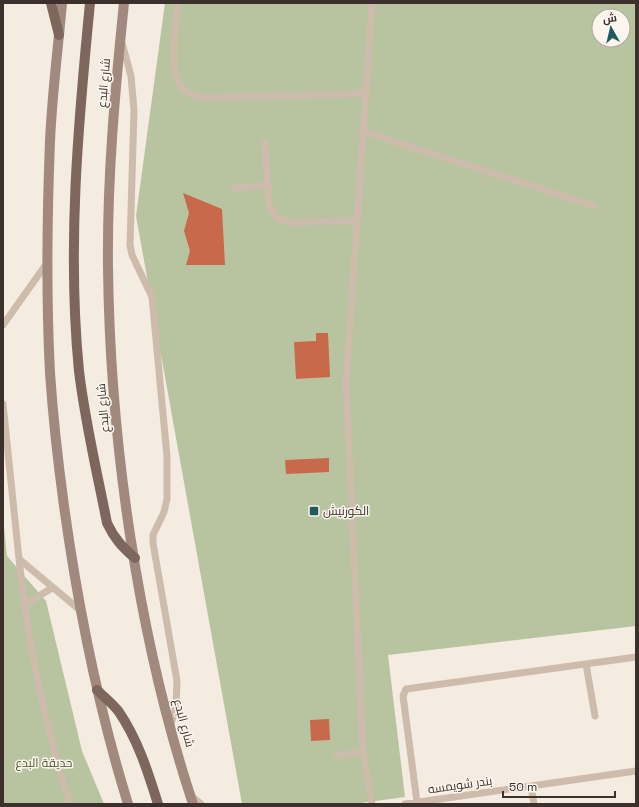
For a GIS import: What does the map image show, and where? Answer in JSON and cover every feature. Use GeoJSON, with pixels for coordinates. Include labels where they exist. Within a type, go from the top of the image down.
{"type":"FeatureCollection","features":[{"type":"Feature","properties":{"kind":"main road"},"geometry":{"type":"LineString","coordinates":[[51,3],[59,35]]}},
{"type":"Feature","properties":{"kind":"main road"},"geometry":{"type":"LineString","coordinates":[[62,3],[50,139],[48,262],[50,374],[57,450],[70,550],[81,611],[97,690],[117,769],[128,804]]}},
{"type":"Feature","properties":{"kind":"main road"},"geometry":{"type":"LineString","coordinates":[[90,3],[83,73],[75,212],[75,286],[79,371],[86,418],[107,523],[122,547],[134,558]]}},
{"type":"Feature","properties":{"kind":"main road","name":"شارع البدع"},"geometry":{"type":"LineString","coordinates":[[124,3],[120,38],[111,170],[108,267],[115,403],[134,558],[152,647],[192,800]]}},
{"type":"Feature","properties":{"kind":"main road"},"geometry":{"type":"LineString","coordinates":[[97,690],[118,711],[131,733],[144,762],[158,804]]}},
{"type":"Feature","properties":{"kind":"lane"},"geometry":{"type":"LineString","coordinates":[[178,3],[174,69],[179,85],[186,92],[208,98],[366,93]]}},
{"type":"Feature","properties":{"kind":"lane"},"geometry":{"type":"LineString","coordinates":[[372,3],[347,350],[346,402],[363,753],[372,804]]}},
{"type":"Feature","properties":{"kind":"lane"},"geometry":{"type":"LineString","coordinates":[[120,38],[131,76],[134,110],[130,245],[132,255],[152,297],[167,456],[167,499],[164,512],[153,535],[153,543],[177,681],[176,706],[171,724]]}},
{"type":"Feature","properties":{"kind":"lane"},"geometry":{"type":"LineString","coordinates":[[362,131],[594,206]]}},
{"type":"Feature","properties":{"kind":"lane"},"geometry":{"type":"LineString","coordinates":[[265,142],[271,210],[282,220],[356,221]]}},
{"type":"Feature","properties":{"kind":"lane"},"geometry":{"type":"LineString","coordinates":[[234,188],[268,185]]}},
{"type":"Feature","properties":{"kind":"lane"},"geometry":{"type":"LineString","coordinates":[[3,325],[48,262]]}},
{"type":"Feature","properties":{"kind":"lane"},"geometry":{"type":"LineString","coordinates":[[3,404],[24,605],[43,710],[70,804]]}},
{"type":"Feature","properties":{"kind":"lane"},"geometry":{"type":"LineString","coordinates":[[19,559],[81,611]]}},
{"type":"Feature","properties":{"kind":"lane"},"geometry":{"type":"LineString","coordinates":[[24,605],[52,588]]}},
{"type":"Feature","properties":{"kind":"lane"},"geometry":{"type":"LineString","coordinates":[[417,802],[403,696],[406,689],[636,657]]}},
{"type":"Feature","properties":{"kind":"lane"},"geometry":{"type":"LineString","coordinates":[[586,664],[595,716]]}},
{"type":"Feature","properties":{"kind":"lane"},"geometry":{"type":"LineString","coordinates":[[337,755],[363,753]]}},
{"type":"Feature","properties":{"kind":"lane","name":"بندر شويمسه"},"geometry":{"type":"LineString","coordinates":[[405,804],[636,771]]}},
{"type":"Feature","properties":{"kind":"lane"},"geometry":{"type":"LineString","coordinates":[[531,786],[534,804]]}},
{"type":"Feature","properties":{"kind":"lane"},"geometry":{"type":"LineString","coordinates":[[192,800],[201,804]]}},
{"type":"Feature","properties":{"kind":"green space"},"geometry":{"type":"Polygon","coordinates":[[[165,3],[636,3],[636,626],[388,655],[405,797],[353,804],[242,804],[136,216],[165,3]]]}},
{"type":"Feature","properties":{"kind":"green space","name":"حديقة البدع"},"geometry":{"type":"Polygon","coordinates":[[[3,517],[7,556],[46,601],[82,751],[104,804],[3,804],[3,517]]]}},
{"type":"Feature","properties":{"kind":"building"},"geometry":{"type":"Polygon","coordinates":[[[183,193],[222,209],[225,265],[186,265],[190,251],[184,231],[189,213],[183,193]]]}},
{"type":"Feature","properties":{"kind":"building"},"geometry":{"type":"Polygon","coordinates":[[[316,333],[328,333],[330,377],[296,379],[294,342],[316,341],[316,333]]]}},
{"type":"Feature","properties":{"kind":"building"},"geometry":{"type":"Polygon","coordinates":[[[329,458],[329,472],[286,474],[285,460],[329,458]]]}},
{"type":"Feature","properties":{"kind":"building"},"geometry":{"type":"Polygon","coordinates":[[[329,719],[330,740],[311,741],[310,720],[329,719]]]}},
{"type":"Feature","properties":{"kind":"place","name":"الكورنيش"},"geometry":{"type":"Point","coordinates":[314,511]}}]}
